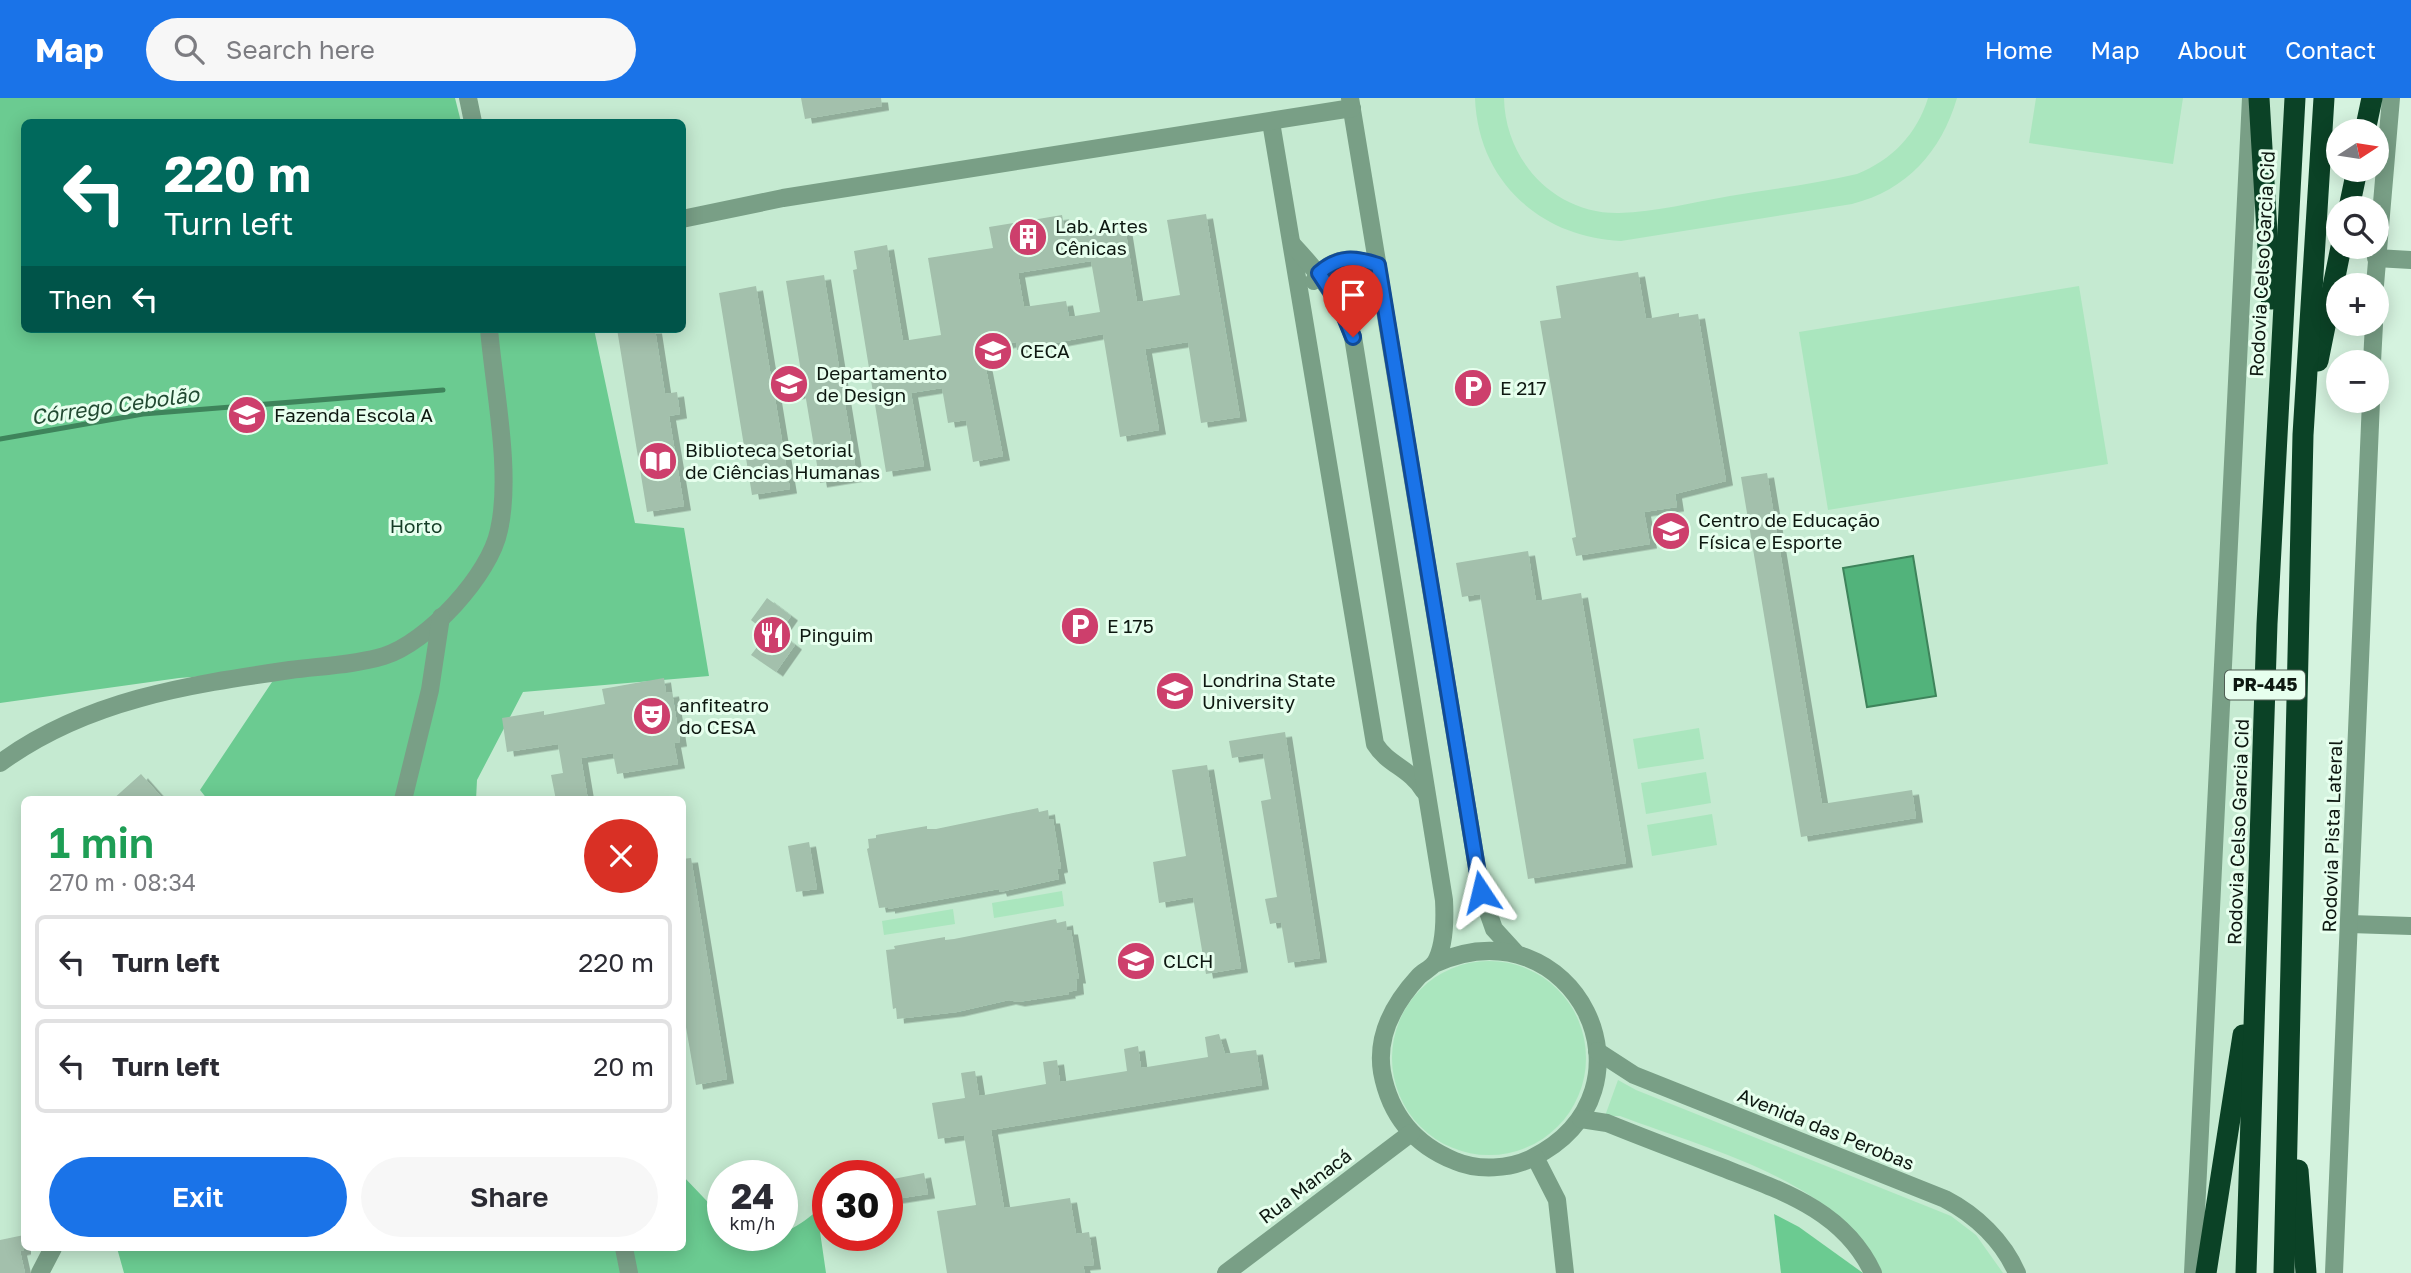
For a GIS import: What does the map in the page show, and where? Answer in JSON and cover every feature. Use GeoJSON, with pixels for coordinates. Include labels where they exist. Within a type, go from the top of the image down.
{"type":"FeatureCollection","features":[{"type":"Feature","properties":{"kind":"highway"},"geometry":{"type":"LineString","coordinates":[[2259,98],[2277,400]]}},
{"type":"Feature","properties":{"kind":"highway","name":"Rodovia Celso Garcia Cid"},"geometry":{"type":"LineString","coordinates":[[2246,1273],[2277,400],[2294,98]]}},
{"type":"Feature","properties":{"kind":"highway","name":"PR-445"},"geometry":{"type":"LineString","coordinates":[[2284,1273],[2303,435],[2324,98]]}},
{"type":"Feature","properties":{"kind":"highway"},"geometry":{"type":"LineString","coordinates":[[2368,119],[2372,98]]}},
{"type":"Feature","properties":{"kind":"highway"},"geometry":{"type":"LineString","coordinates":[[2303,435],[2339,259]]}},
{"type":"Feature","properties":{"kind":"highway"},"geometry":{"type":"LineString","coordinates":[[2206,1273],[2257,943]]}},
{"type":"Feature","properties":{"kind":"highway"},"geometry":{"type":"LineString","coordinates":[[2289,1054],[2306,1273]]}},
{"type":"Feature","properties":{"kind":"street"},"geometry":{"type":"LineString","coordinates":[[468,98],[473,119]]}},
{"type":"Feature","properties":{"kind":"street","name":"PR-445"},"geometry":{"type":"LineString","coordinates":[[2193,1273],[2251,98]]}},
{"type":"Feature","properties":{"kind":"street"},"geometry":{"type":"LineString","coordinates":[[2382,196],[2391,98]]}},
{"type":"Feature","properties":{"kind":"street"},"geometry":{"type":"LineString","coordinates":[[686,218],[783,198],[1271,122],[1351,103],[1481,892],[1494,929],[1515,952]]}},
{"type":"Feature","properties":{"kind":"street"},"geometry":{"type":"LineString","coordinates":[[1271,122],[1375,744],[1381,753],[1416,779],[1428,799]]}},
{"type":"Feature","properties":{"kind":"street"},"geometry":{"type":"LineString","coordinates":[[1292,244],[1319,273],[1340,305],[1353,337],[1444,900],[1443,933],[1434,964]]}},
{"type":"Feature","properties":{"kind":"street"},"geometry":{"type":"LineString","coordinates":[[1301,300],[1319,273],[1341,259],[1351,258],[1378,265]]}},
{"type":"Feature","properties":{"kind":"street"},"geometry":{"type":"LineString","coordinates":[[2389,259],[2411,260]]}},
{"type":"Feature","properties":{"kind":"street"},"geometry":{"type":"LineString","coordinates":[[0,763],[49,731],[131,698],[189,686],[385,656],[415,640],[441,617],[486,562],[499,531],[503,495],[501,449],[488,333]]}},
{"type":"Feature","properties":{"kind":"street","name":"Rodovia Pista Lateral"},"geometry":{"type":"LineString","coordinates":[[2334,1273],[2371,413]]}},
{"type":"Feature","properties":{"kind":"street"},"geometry":{"type":"LineString","coordinates":[[404,796],[430,690],[441,617]]}},
{"type":"Feature","properties":{"kind":"street"},"geometry":{"type":"LineString","coordinates":[[2350,924],[2411,926]]}},
{"type":"Feature","properties":{"kind":"street"},"geometry":{"type":"LineString","coordinates":[[1485,949],[1515,952],[1544,963],[1568,982],[1586,1007],[1597,1037],[1598,1069],[1591,1100],[1581,1119],[1551,1149],[1523,1163],[1493,1168],[1463,1164],[1434,1153],[1411,1133],[1391,1104],[1382,1069],[1384,1033],[1398,1000],[1434,964],[1451,956],[1485,949]]}},
{"type":"Feature","properties":{"kind":"street","name":"Avenida das Perobas"},"geometry":{"type":"LineString","coordinates":[[1597,1051],[1634,1075],[1955,1205],[1982,1225],[2000,1245],[2017,1273]]}},
{"type":"Feature","properties":{"kind":"street"},"geometry":{"type":"LineString","coordinates":[[1581,1119],[1607,1124],[1801,1198],[1843,1230],[1873,1273]]}},
{"type":"Feature","properties":{"kind":"street","name":"Rua Manacá"},"geometry":{"type":"LineString","coordinates":[[1226,1273],[1411,1133]]}},
{"type":"Feature","properties":{"kind":"street"},"geometry":{"type":"LineString","coordinates":[[1535,1157],[1557,1200],[1565,1273]]}},
{"type":"Feature","properties":{"kind":"street"},"geometry":{"type":"LineString","coordinates":[[40,1273],[51,1251]]}},
{"type":"Feature","properties":{"kind":"street"},"geometry":{"type":"LineString","coordinates":[[625,1251],[629,1273]]}},
{"type":"Feature","properties":{"kind":"shaded area","name":"Londrina State University"},"geometry":{"type":"Polygon","coordinates":[[[0,98],[2286,98],[2274,290],[2238,1273],[0,1273],[0,98]]]}},
{"type":"Feature","properties":{"kind":"shaded area"},"geometry":{"type":"Polygon","coordinates":[[[1475,98],[1504,98],[1513,143],[1538,180],[1555,194],[1596,211],[1619,213],[1661,209],[1857,174],[1881,161],[1901,144],[1917,123],[1928,98],[1957,98],[1942,135],[1931,152],[1905,179],[1872,198],[1852,204],[1621,241],[1564,229],[1540,216],[1519,199],[1501,179],[1488,155],[1479,128],[1475,98]]]}},
{"type":"Feature","properties":{"kind":"shaded area"},"geometry":{"type":"Polygon","coordinates":[[[2036,98],[2183,98],[2173,164],[2029,143],[2036,98]]]}},
{"type":"Feature","properties":{"kind":"shaded area"},"geometry":{"type":"Polygon","coordinates":[[[2079,286],[2108,464],[1828,510],[1799,332],[2079,286]]]}},
{"type":"Feature","properties":{"kind":"shaded area"},"geometry":{"type":"Polygon","coordinates":[[[1913,556],[1936,696],[1867,707],[1843,568],[1913,556]]]}},
{"type":"Feature","properties":{"kind":"shaded area"},"geometry":{"type":"Polygon","coordinates":[[[1699,728],[1704,759],[1638,769],[1633,739],[1699,728]]]}},
{"type":"Feature","properties":{"kind":"shaded area"},"geometry":{"type":"Polygon","coordinates":[[[1706,772],[1711,803],[1646,814],[1641,783],[1706,772]]]}},
{"type":"Feature","properties":{"kind":"shaded area"},"geometry":{"type":"Polygon","coordinates":[[[1712,814],[1717,845],[1652,856],[1647,825],[1712,814]]]}},
{"type":"Feature","properties":{"kind":"shaded area"},"geometry":{"type":"Polygon","coordinates":[[[1062,891],[1064,906],[994,918],[992,903],[1062,891]]]}},
{"type":"Feature","properties":{"kind":"shaded area"},"geometry":{"type":"Polygon","coordinates":[[[953,909],[955,924],[884,935],[882,921],[953,909]]]}},
{"type":"Feature","properties":{"kind":"shaded area"},"geometry":{"type":"Polygon","coordinates":[[[1489,961],[1526,968],[1558,989],[1579,1021],[1586,1058],[1579,1095],[1558,1127],[1526,1148],[1489,1155],[1452,1148],[1420,1127],[1399,1095],[1392,1058],[1399,1021],[1420,989],[1452,968],[1489,961]]]}},
{"type":"Feature","properties":{"kind":"shaded area"},"geometry":{"type":"Polygon","coordinates":[[[1618,1080],[1636,1090],[1951,1216],[1976,1235],[2003,1273],[1882,1273],[1863,1241],[1836,1214],[1804,1192],[1768,1172],[1730,1156],[1620,1116],[1605,1116],[1618,1080]]]}},
{"type":"Feature","properties":{"kind":"green space","name":"Horto"},"geometry":{"type":"Polygon","coordinates":[[[0,98],[455,98],[460,119],[21,119],[21,333],[595,333],[635,523],[684,528],[709,676],[523,692],[477,780],[476,796],[205,796],[200,790],[280,670],[179,678],[0,703],[0,98]]]}},
{"type":"Feature","properties":{"kind":"green space"},"geometry":{"type":"Polygon","coordinates":[[[686,1179],[707,1201],[707,1251],[798,1251],[798,1225],[812,1215],[812,1251],[823,1251],[826,1273],[124,1273],[118,1251],[686,1251],[686,1179]]]}},
{"type":"Feature","properties":{"kind":"green space"},"geometry":{"type":"Polygon","coordinates":[[[1774,1214],[1799,1227],[1863,1273],[1781,1273],[1774,1214]]]}},
{"type":"Feature","properties":{"kind":"building"},"geometry":{"type":"Polygon","coordinates":[[[801,98],[881,98],[882,106],[805,119],[801,98]]]}},
{"type":"Feature","properties":{"kind":"building"},"geometry":{"type":"Polygon","coordinates":[[[1206,214],[1240,417],[1201,423],[1188,342],[1145,349],[1159,430],[1120,437],[1103,334],[1017,350],[1016,342],[982,348],[1003,456],[973,462],[966,420],[948,423],[942,388],[911,393],[924,466],[886,472],[853,270],[857,269],[854,251],[887,245],[903,341],[941,335],[928,258],[993,248],[989,227],[1062,215],[1066,237],[1125,227],[1137,302],[1180,295],[1167,220],[1206,214]],[[1091,261],[1018,273],[1024,307],[1066,301],[1069,317],[1100,312],[1091,261]]]}},
{"type":"Feature","properties":{"kind":"building"},"geometry":{"type":"Polygon","coordinates":[[[1638,272],[1646,319],[1679,313],[1679,317],[1698,314],[1726,481],[1675,494],[1677,507],[1644,512],[1650,544],[1576,556],[1572,538],[1576,537],[1540,321],[1561,318],[1556,286],[1638,272]]]}},
{"type":"Feature","properties":{"kind":"building"},"geometry":{"type":"Polygon","coordinates":[[[824,275],[857,477],[820,483],[805,393],[775,398],[790,489],[752,495],[719,293],[756,286],[771,377],[801,372],[786,281],[824,275]]]}},
{"type":"Feature","properties":{"kind":"building","name":"Biblioteca Setorial de Ciências Humanas"},"geometry":{"type":"Polygon","coordinates":[[[618,333],[656,333],[665,394],[677,392],[680,414],[669,416],[684,506],[647,512],[618,333]]]}},
{"type":"Feature","properties":{"kind":"building"},"geometry":{"type":"Polygon","coordinates":[[[1767,473],[1822,804],[1912,790],[1916,818],[1801,837],[1741,477],[1767,473]]]}},
{"type":"Feature","properties":{"kind":"building"},"geometry":{"type":"Polygon","coordinates":[[[1528,551],[1536,601],[1581,593],[1626,863],[1528,879],[1480,594],[1462,597],[1456,563],[1528,551]]]}},
{"type":"Feature","properties":{"kind":"building","name":"Pinguim"},"geometry":{"type":"Polygon","coordinates":[[[767,598],[791,616],[779,633],[795,645],[776,672],[751,655],[764,638],[758,633],[761,628],[751,620],[767,598]]]}},
{"type":"Feature","properties":{"kind":"building"},"geometry":{"type":"Polygon","coordinates":[[[664,678],[666,693],[672,692],[680,742],[674,743],[678,764],[617,774],[613,753],[581,758],[587,796],[555,796],[551,775],[563,773],[558,744],[507,752],[502,718],[544,711],[544,715],[605,704],[602,689],[664,678]]]}},
{"type":"Feature","properties":{"kind":"building"},"geometry":{"type":"Polygon","coordinates":[[[1285,732],[1320,958],[1288,963],[1281,922],[1270,924],[1265,899],[1277,897],[1261,801],[1271,799],[1263,753],[1232,758],[1229,741],[1285,732]]]}},
{"type":"Feature","properties":{"kind":"building"},"geometry":{"type":"Polygon","coordinates":[[[1207,765],[1241,968],[1206,974],[1193,897],[1159,903],[1153,862],[1186,856],[1172,770],[1207,765]]]}},
{"type":"Feature","properties":{"kind":"building"},"geometry":{"type":"Polygon","coordinates":[[[141,774],[160,796],[116,796],[141,774]]]}},
{"type":"Feature","properties":{"kind":"building"},"geometry":{"type":"Polygon","coordinates":[[[1038,808],[1039,812],[1048,810],[1049,819],[1053,819],[1061,868],[1057,869],[1059,879],[1000,892],[999,889],[888,909],[879,908],[867,849],[868,839],[876,838],[876,835],[927,826],[927,829],[936,829],[1038,808]]]}},
{"type":"Feature","properties":{"kind":"building"},"geometry":{"type":"Polygon","coordinates":[[[809,842],[817,889],[796,892],[788,846],[809,842]]]}},
{"type":"Feature","properties":{"kind":"building"},"geometry":{"type":"Polygon","coordinates":[[[691,858],[727,1079],[696,1085],[686,1027],[686,859],[691,858]]]}},
{"type":"Feature","properties":{"kind":"building"},"geometry":{"type":"Polygon","coordinates":[[[1056,919],[1057,923],[1066,921],[1067,930],[1071,930],[1079,979],[1076,979],[1077,990],[1068,992],[1069,994],[1018,1002],[1009,1000],[957,1012],[897,1019],[896,1008],[893,1009],[886,950],[895,949],[894,946],[945,937],[945,940],[954,939],[1056,919]]]}},
{"type":"Feature","properties":{"kind":"building"},"geometry":{"type":"Polygon","coordinates":[[[1219,1034],[1225,1054],[1256,1050],[1262,1085],[991,1130],[1004,1208],[1070,1198],[1076,1234],[1089,1232],[1094,1265],[1083,1266],[1085,1273],[947,1273],[937,1211],[976,1205],[964,1135],[938,1139],[932,1103],[965,1098],[961,1073],[975,1071],[979,1096],[1046,1084],[1043,1062],[1057,1060],[1060,1082],[1127,1071],[1124,1049],[1138,1046],[1141,1068],[1208,1057],[1205,1037],[1219,1034]]]}},
{"type":"Feature","properties":{"kind":"building"},"geometry":{"type":"Polygon","coordinates":[[[924,1173],[928,1194],[903,1198],[903,1177],[924,1173]]]}},
{"type":"Feature","properties":{"kind":"building"},"geometry":{"type":"Polygon","coordinates":[[[21,1236],[20,1251],[25,1273],[0,1273],[0,1240],[21,1236]]]}},
{"type":"Feature","properties":{"kind":"waterway","name":"Córrego Cebolão"},"geometry":{"type":"LineString","coordinates":[[0,439],[143,414],[443,390]]}},
{"type":"Feature","properties":{"kind":"place","name":"Lab. Artes Cênicas"},"geometry":{"type":"Point","coordinates":[1028,237]}},
{"type":"Feature","properties":{"kind":"place","name":"CECA"},"geometry":{"type":"Point","coordinates":[993,351]}},
{"type":"Feature","properties":{"kind":"place","name":"Departamento de Design"},"geometry":{"type":"Point","coordinates":[789,384]}},
{"type":"Feature","properties":{"kind":"place","name":"E 217"},"geometry":{"type":"Point","coordinates":[1473,388]}},
{"type":"Feature","properties":{"kind":"place","name":"Fazenda Escola A"},"geometry":{"type":"Point","coordinates":[247,415]}},
{"type":"Feature","properties":{"kind":"place","name":"Biblioteca Setorial de Ciências Humanas"},"geometry":{"type":"Point","coordinates":[658,461]}},
{"type":"Feature","properties":{"kind":"place","name":"Centro de Educação Física e Esporte"},"geometry":{"type":"Point","coordinates":[1671,531]}},
{"type":"Feature","properties":{"kind":"place","name":"E 175"},"geometry":{"type":"Point","coordinates":[1080,626]}},
{"type":"Feature","properties":{"kind":"place","name":"Pinguim"},"geometry":{"type":"Point","coordinates":[772,635]}},
{"type":"Feature","properties":{"kind":"place","name":"Londrina State University"},"geometry":{"type":"Point","coordinates":[1175,691]}},
{"type":"Feature","properties":{"kind":"place","name":"anfiteatro do CESA"},"geometry":{"type":"Point","coordinates":[652,716]}},
{"type":"Feature","properties":{"kind":"place","name":"CLCH"},"geometry":{"type":"Point","coordinates":[1136,961]}},
{"type":"Feature","properties":{"kind":"route"},"geometry":{"type":"LineString","coordinates":[[1353,337],[1340,305],[1319,273],[1328,265],[1351,258],[1378,265],[1481,892]]}}]}
